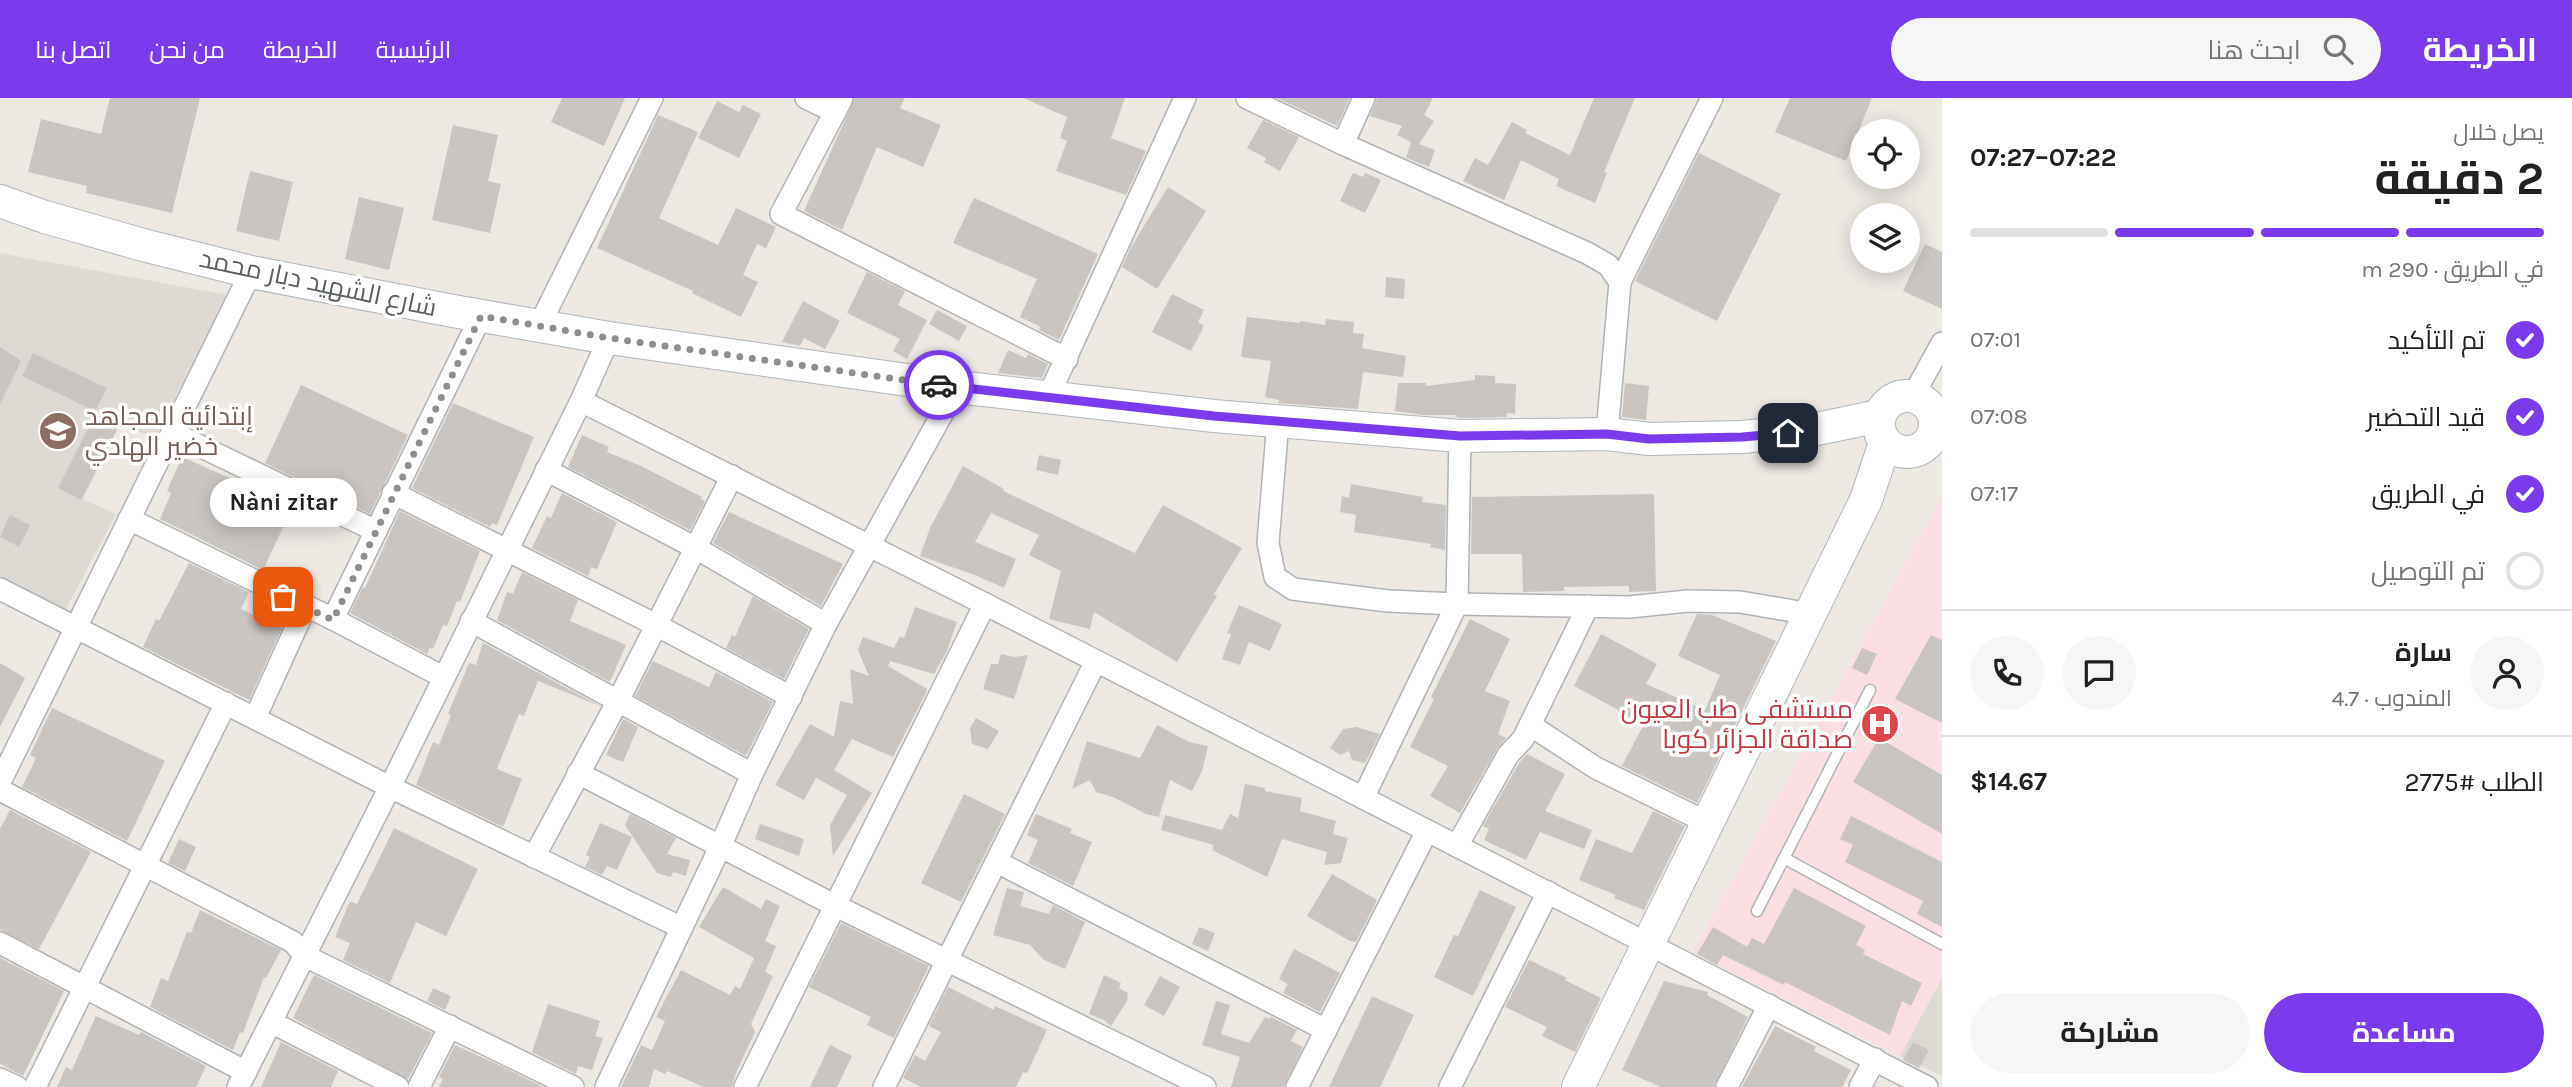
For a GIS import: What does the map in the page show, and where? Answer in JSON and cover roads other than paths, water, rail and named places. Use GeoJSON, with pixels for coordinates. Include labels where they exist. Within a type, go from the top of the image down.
{"type":"FeatureCollection","features":[{"type":"Feature","properties":{"kind":"street"},"geometry":{"type":"LineString","coordinates":[[539,326],[652,98]]}},
{"type":"Feature","properties":{"kind":"street"},"geometry":{"type":"LineString","coordinates":[[806,98],[838,105],[781,214],[1067,359]]}},
{"type":"Feature","properties":{"kind":"street"},"geometry":{"type":"LineString","coordinates":[[1048,397],[1185,98]]}},
{"type":"Feature","properties":{"kind":"street"},"geometry":{"type":"LineString","coordinates":[[1247,98],[1587,253],[1608,265],[1620,282]]}},
{"type":"Feature","properties":{"kind":"street"},"geometry":{"type":"LineString","coordinates":[[1343,144],[1364,98]]}},
{"type":"Feature","properties":{"kind":"street"},"geometry":{"type":"LineString","coordinates":[[1607,434],[1620,282],[1712,98]]}},
{"type":"Feature","properties":{"kind":"street","name":"شارع الشهيد دبار محمد"},"geometry":{"type":"LineString","coordinates":[[0,201],[143,245],[251,272],[609,338],[957,387],[1278,421],[1460,436],[1607,434],[1649,439],[1742,437],[1812,430],[1888,438]]}},
{"type":"Feature","properties":{"kind":"street"},"geometry":{"type":"LineString","coordinates":[[0,782],[251,272]]}},
{"type":"Feature","properties":{"kind":"street"},"geometry":{"type":"LineString","coordinates":[[333,620],[481,316]]}},
{"type":"Feature","properties":{"kind":"street"},"geometry":{"type":"LineString","coordinates":[[0,943],[85,987],[242,1079],[390,787],[581,401],[609,338]]}},
{"type":"Feature","properties":{"kind":"street"},"geometry":{"type":"LineString","coordinates":[[1888,438],[1923,448],[1942,343]]}},
{"type":"Feature","properties":{"kind":"street"},"geometry":{"type":"LineString","coordinates":[[606,1087],[752,774],[826,624],[957,387]]}},
{"type":"Feature","properties":{"kind":"street"},"geometry":{"type":"LineString","coordinates":[[1578,1087],[1867,500],[1888,438],[1883,408],[1896,398],[1930,413]]}},
{"type":"Feature","properties":{"kind":"street"},"geometry":{"type":"LineString","coordinates":[[581,401],[985,604],[1927,1087]]}},
{"type":"Feature","properties":{"kind":"street"},"geometry":{"type":"LineString","coordinates":[[1278,421],[1268,543],[1275,577],[1293,589],[1388,601],[1457,604],[1629,607],[1688,601],[1740,602],[1811,614]]}},
{"type":"Feature","properties":{"kind":"street"},"geometry":{"type":"LineString","coordinates":[[173,433],[376,531]]}},
{"type":"Feature","properties":{"kind":"street"},"geometry":{"type":"LineString","coordinates":[[1363,798],[1457,604],[1460,436]]}},
{"type":"Feature","properties":{"kind":"street"},"geometry":{"type":"LineString","coordinates":[[546,470],[696,548],[826,624]]}},
{"type":"Feature","properties":{"kind":"street"},"geometry":{"type":"LineString","coordinates":[[534,857],[619,699],[732,476]]}},
{"type":"Feature","properties":{"kind":"street"},"geometry":{"type":"LineString","coordinates":[[393,493],[656,625],[791,697]]}},
{"type":"Feature","properties":{"kind":"street"},"geometry":{"type":"LineString","coordinates":[[129,519],[443,677]]}},
{"type":"Feature","properties":{"kind":"street"},"geometry":{"type":"LineString","coordinates":[[0,590],[390,787],[680,927]]}},
{"type":"Feature","properties":{"kind":"street"},"geometry":{"type":"LineString","coordinates":[[745,1087],[985,604]]}},
{"type":"Feature","properties":{"kind":"street"},"geometry":{"type":"LineString","coordinates":[[1457,846],[1508,755],[1523,739],[1588,606]]}},
{"type":"Feature","properties":{"kind":"street"},"geometry":{"type":"LineString","coordinates":[[255,718],[305,608]]}},
{"type":"Feature","properties":{"kind":"street"},"geometry":{"type":"LineString","coordinates":[[471,621],[619,699],[752,774]]}},
{"type":"Feature","properties":{"kind":"street"},"geometry":{"type":"LineString","coordinates":[[884,1087],[1096,661]]}},
{"type":"Feature","properties":{"kind":"street"},"geometry":{"type":"LineString","coordinates":[[35,1087],[226,703]]}},
{"type":"Feature","properties":{"kind":"street"},"geometry":{"type":"LineString","coordinates":[[1530,725],[1596,768],[1708,823]]}},
{"type":"Feature","properties":{"kind":"street"},"geometry":{"type":"LineString","coordinates":[[578,773],[836,906],[949,959],[1205,1087]]}},
{"type":"Feature","properties":{"kind":"street"},"geometry":{"type":"LineString","coordinates":[[0,790],[293,942],[305,956],[573,1087]]}},
{"type":"Feature","properties":{"kind":"street"},"geometry":{"type":"LineString","coordinates":[[1297,1087],[1427,831]]}},
{"type":"Feature","properties":{"kind":"street"},"geometry":{"type":"LineString","coordinates":[[997,862],[1326,1030]]}},
{"type":"Feature","properties":{"kind":"street"},"geometry":{"type":"LineString","coordinates":[[1450,1087],[1548,892]]}},
{"type":"Feature","properties":{"kind":"street"},"geometry":{"type":"LineString","coordinates":[[1727,1087],[1769,1005]]}},
{"type":"Feature","properties":{"kind":"street"},"geometry":{"type":"LineString","coordinates":[[271,1022],[398,1087]]}},
{"type":"Feature","properties":{"kind":"street"},"geometry":{"type":"LineString","coordinates":[[419,1087],[450,1026]]}},
{"type":"Feature","properties":{"kind":"street"},"geometry":{"type":"LineString","coordinates":[[1860,1087],[1875,1059]]}},
{"type":"Feature","properties":{"kind":"street"},"geometry":{"type":"LineString","coordinates":[[0,1079],[17,1087]]}},
{"type":"Feature","properties":{"kind":"lane"},"geometry":{"type":"LineString","coordinates":[[1757,911],[1870,690]]}},
{"type":"Feature","properties":{"kind":"lane"},"geometry":{"type":"LineString","coordinates":[[1784,858],[1942,944]]}},
{"type":"Feature","properties":{"kind":"place","name":"إبتدائية المجاهد خضير الهادي"},"geometry":{"type":"Point","coordinates":[58,431]}},
{"type":"Feature","properties":{"kind":"place","name":"Nàni zitar"},"geometry":{"type":"Point","coordinates":[283,597]}},
{"type":"Feature","properties":{"kind":"place","name":"مستشفى طب العيون صداقة الجزائر كوبا"},"geometry":{"type":"Point","coordinates":[1880,724]}}]}
